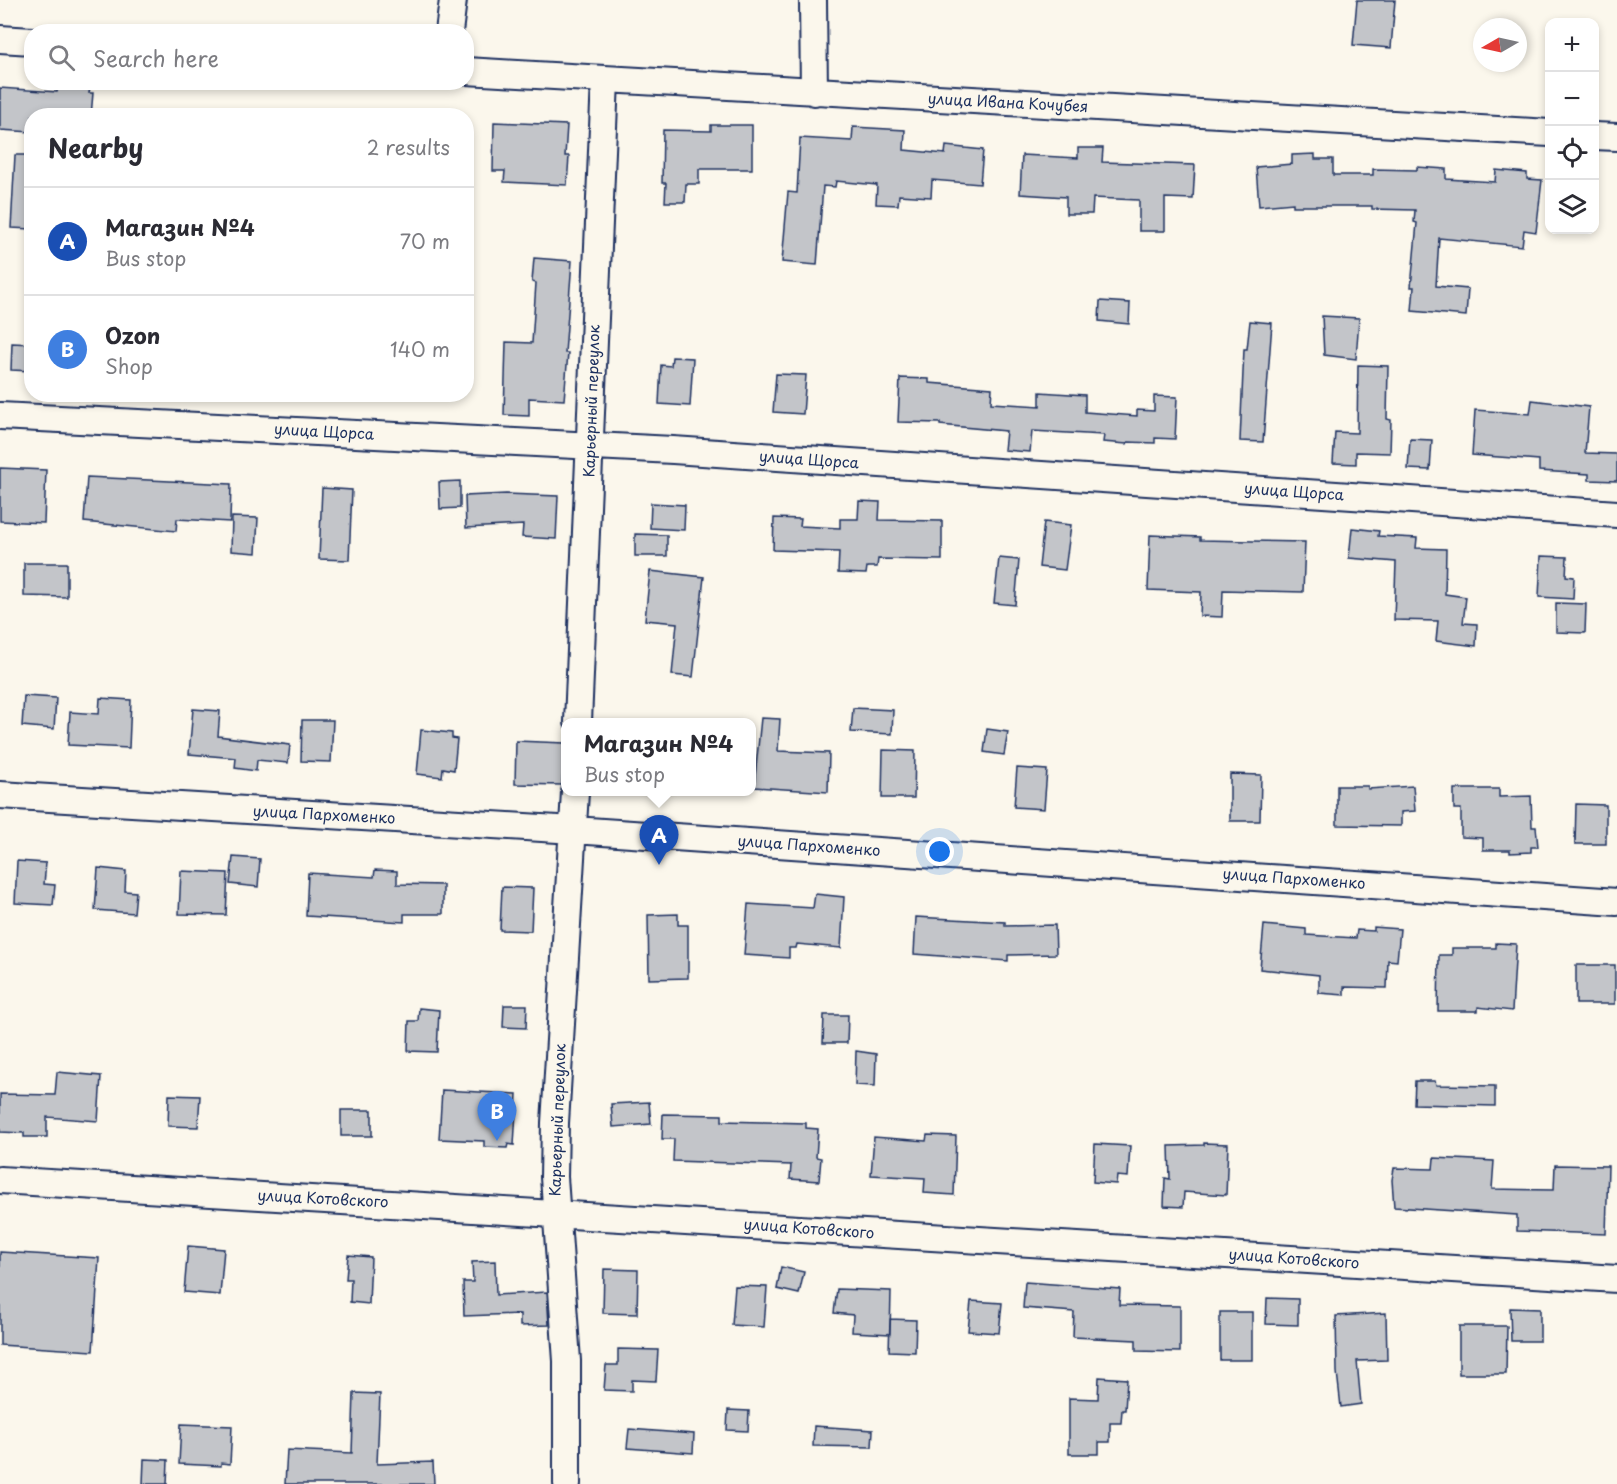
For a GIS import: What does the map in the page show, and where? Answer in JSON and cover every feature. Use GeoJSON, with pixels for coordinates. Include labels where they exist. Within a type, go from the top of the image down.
{"type":"FeatureCollection","features":[{"type":"Feature","properties":{"kind":"street"},"geometry":{"type":"LineString","coordinates":[[450,24],[453,0]]}},
{"type":"Feature","properties":{"kind":"street"},"geometry":{"type":"LineString","coordinates":[[813,0],[814,92]]}},
{"type":"Feature","properties":{"kind":"street"},"geometry":{"type":"LineString","coordinates":[[0,39],[24,40]]}},
{"type":"Feature","properties":{"kind":"street","name":"улица Ивана Кочубея"},"geometry":{"type":"LineString","coordinates":[[474,72],[1545,133]]}},
{"type":"Feature","properties":{"kind":"street","name":"Карьерный переулок"},"geometry":{"type":"LineString","coordinates":[[578,718],[605,80]]}},
{"type":"Feature","properties":{"kind":"street"},"geometry":{"type":"LineString","coordinates":[[1599,136],[1617,137]]}},
{"type":"Feature","properties":{"kind":"street","name":"улица Щорса"},"geometry":{"type":"LineString","coordinates":[[0,416],[591,446],[1617,514]]}},
{"type":"Feature","properties":{"kind":"street","name":"улица Пархоменко"},"geometry":{"type":"LineString","coordinates":[[0,795],[574,830],[1617,902]]}},
{"type":"Feature","properties":{"kind":"street","name":"Карьерный переулок"},"geometry":{"type":"LineString","coordinates":[[567,1484],[567,1361],[554,1177],[555,1123],[575,796]]}},
{"type":"Feature","properties":{"kind":"street","name":"улица Котовского"},"geometry":{"type":"LineString","coordinates":[[0,1180],[1617,1279]]}},
{"type":"Feature","properties":{"kind":"building"},"geometry":{"type":"Polygon","coordinates":[[[1357,0],[1395,0],[1391,48],[1353,45],[1357,0]]]}},
{"type":"Feature","properties":{"kind":"building"},"geometry":{"type":"Polygon","coordinates":[[[0,88],[57,92],[57,90],[90,90],[89,93],[93,93],[92,108],[24,108],[24,132],[0,130],[0,88]]]}},
{"type":"Feature","properties":{"kind":"building"},"geometry":{"type":"Polygon","coordinates":[[[494,122],[567,125],[565,156],[569,156],[567,185],[504,182],[505,171],[493,171],[494,122]]]}},
{"type":"Feature","properties":{"kind":"building"},"geometry":{"type":"Polygon","coordinates":[[[711,125],[752,125],[752,169],[699,169],[699,184],[686,184],[685,202],[665,202],[666,183],[662,183],[663,130],[711,131],[711,125]]]}},
{"type":"Feature","properties":{"kind":"building"},"geometry":{"type":"Polygon","coordinates":[[[853,127],[905,130],[904,150],[945,154],[946,146],[983,150],[980,184],[932,180],[931,197],[899,195],[898,205],[876,204],[877,185],[836,181],[835,187],[823,186],[817,265],[782,262],[788,192],[797,193],[800,138],[852,141],[853,127]]]}},
{"type":"Feature","properties":{"kind":"building"},"geometry":{"type":"Polygon","coordinates":[[[1078,148],[1103,148],[1102,162],[1195,165],[1193,199],[1165,198],[1165,231],[1139,231],[1139,200],[1093,198],[1092,214],[1066,214],[1066,197],[1020,194],[1022,155],[1078,158],[1078,148]]]}},
{"type":"Feature","properties":{"kind":"building"},"geometry":{"type":"Polygon","coordinates":[[[1315,154],[1315,159],[1333,159],[1333,175],[1373,175],[1373,169],[1417,170],[1417,167],[1446,169],[1446,179],[1495,182],[1496,170],[1527,173],[1527,179],[1542,180],[1536,232],[1524,230],[1522,246],[1439,238],[1436,286],[1468,289],[1466,316],[1412,311],[1414,287],[1411,287],[1417,223],[1414,222],[1415,210],[1372,209],[1372,206],[1293,206],[1293,203],[1259,206],[1256,167],[1292,164],[1292,155],[1315,154]]]}},
{"type":"Feature","properties":{"kind":"building"},"geometry":{"type":"Polygon","coordinates":[[[15,155],[24,155],[24,229],[11,228],[15,155]]]}},
{"type":"Feature","properties":{"kind":"building"},"geometry":{"type":"Polygon","coordinates":[[[534,258],[572,261],[564,400],[529,398],[529,416],[504,415],[506,342],[532,343],[536,283],[532,282],[534,258]]]}},
{"type":"Feature","properties":{"kind":"building"},"geometry":{"type":"Polygon","coordinates":[[[1100,301],[1130,303],[1129,324],[1099,321],[1100,301]]]}},
{"type":"Feature","properties":{"kind":"building"},"geometry":{"type":"Polygon","coordinates":[[[1322,316],[1359,318],[1356,359],[1324,355],[1322,316]]]}},
{"type":"Feature","properties":{"kind":"building"},"geometry":{"type":"Polygon","coordinates":[[[1250,321],[1272,323],[1263,442],[1240,441],[1244,349],[1247,349],[1250,321]]]}},
{"type":"Feature","properties":{"kind":"building"},"geometry":{"type":"Polygon","coordinates":[[[12,343],[24,344],[24,371],[11,370],[12,343]]]}},
{"type":"Feature","properties":{"kind":"building"},"geometry":{"type":"Polygon","coordinates":[[[672,357],[693,358],[690,406],[659,404],[661,365],[671,366],[672,357]]]}},
{"type":"Feature","properties":{"kind":"building"},"geometry":{"type":"Polygon","coordinates":[[[1358,365],[1388,366],[1387,419],[1391,420],[1390,453],[1356,452],[1356,464],[1333,463],[1335,432],[1357,433],[1358,365]]]}},
{"type":"Feature","properties":{"kind":"building"},"geometry":{"type":"Polygon","coordinates":[[[776,374],[806,375],[803,414],[773,412],[776,374]]]}},
{"type":"Feature","properties":{"kind":"building"},"geometry":{"type":"Polygon","coordinates":[[[900,378],[929,379],[929,383],[992,388],[991,403],[1040,406],[1040,392],[1085,395],[1085,412],[1137,416],[1137,410],[1154,411],[1154,396],[1177,397],[1175,439],[1155,438],[1155,443],[1128,442],[1127,444],[1103,442],[1104,435],[1032,431],[1030,452],[1004,450],[1006,431],[940,425],[940,423],[898,422],[900,378]]]}},
{"type":"Feature","properties":{"kind":"building"},"geometry":{"type":"Polygon","coordinates":[[[1532,400],[1589,407],[1585,453],[1617,454],[1617,481],[1589,480],[1589,474],[1539,471],[1539,460],[1472,455],[1475,410],[1530,414],[1532,400]]]}},
{"type":"Feature","properties":{"kind":"building"},"geometry":{"type":"Polygon","coordinates":[[[1410,439],[1432,440],[1430,470],[1408,469],[1410,439]]]}},
{"type":"Feature","properties":{"kind":"building"},"geometry":{"type":"Polygon","coordinates":[[[0,468],[46,470],[44,523],[0,521],[0,468]]]}},
{"type":"Feature","properties":{"kind":"building"},"geometry":{"type":"Polygon","coordinates":[[[87,477],[231,484],[230,522],[177,519],[176,531],[84,522],[87,477]]]}},
{"type":"Feature","properties":{"kind":"building"},"geometry":{"type":"Polygon","coordinates":[[[460,481],[460,508],[440,509],[439,482],[460,481]]]}},
{"type":"Feature","properties":{"kind":"building"},"geometry":{"type":"Polygon","coordinates":[[[322,488],[352,490],[349,560],[319,559],[322,488]]]}},
{"type":"Feature","properties":{"kind":"building"},"geometry":{"type":"Polygon","coordinates":[[[506,494],[558,496],[556,539],[522,537],[523,525],[466,528],[465,496],[506,494]]]}},
{"type":"Feature","properties":{"kind":"building"},"geometry":{"type":"Polygon","coordinates":[[[859,501],[880,502],[879,520],[942,521],[942,560],[878,559],[877,567],[867,567],[866,574],[838,573],[839,552],[773,550],[774,518],[801,519],[800,526],[840,528],[840,519],[858,519],[859,501]]]}},
{"type":"Feature","properties":{"kind":"building"},"geometry":{"type":"Polygon","coordinates":[[[651,503],[685,505],[684,530],[650,528],[651,503]]]}},
{"type":"Feature","properties":{"kind":"building"},"geometry":{"type":"Polygon","coordinates":[[[232,517],[258,518],[256,553],[231,551],[232,517]]]}},
{"type":"Feature","properties":{"kind":"building"},"geometry":{"type":"Polygon","coordinates":[[[1044,522],[1071,525],[1065,570],[1039,567],[1044,522]]]}},
{"type":"Feature","properties":{"kind":"building"},"geometry":{"type":"Polygon","coordinates":[[[1352,528],[1379,531],[1378,536],[1417,538],[1416,548],[1446,549],[1445,594],[1466,597],[1463,623],[1477,624],[1476,646],[1436,641],[1438,621],[1394,620],[1396,562],[1349,558],[1352,528]]]}},
{"type":"Feature","properties":{"kind":"building"},"geometry":{"type":"Polygon","coordinates":[[[635,534],[667,535],[667,556],[635,556],[635,534]]]}},
{"type":"Feature","properties":{"kind":"building"},"geometry":{"type":"Polygon","coordinates":[[[1150,535],[1200,537],[1200,540],[1305,542],[1303,592],[1223,590],[1222,617],[1200,616],[1201,592],[1148,590],[1150,535]]]}},
{"type":"Feature","properties":{"kind":"building"},"geometry":{"type":"Polygon","coordinates":[[[1541,556],[1567,557],[1566,576],[1574,577],[1573,599],[1539,597],[1541,556]]]}},
{"type":"Feature","properties":{"kind":"building"},"geometry":{"type":"Polygon","coordinates":[[[999,558],[1019,560],[1015,605],[994,603],[999,558]]]}},
{"type":"Feature","properties":{"kind":"building"},"geometry":{"type":"Polygon","coordinates":[[[24,563],[67,563],[67,597],[24,596],[24,563]]]}},
{"type":"Feature","properties":{"kind":"building"},"geometry":{"type":"Polygon","coordinates":[[[650,571],[704,577],[693,677],[672,675],[677,623],[645,620],[650,571]]]}},
{"type":"Feature","properties":{"kind":"building"},"geometry":{"type":"Polygon","coordinates":[[[1556,603],[1586,604],[1585,633],[1556,632],[1556,603]]]}},
{"type":"Feature","properties":{"kind":"building"},"geometry":{"type":"Polygon","coordinates":[[[24,696],[56,698],[54,729],[22,726],[24,696]]]}},
{"type":"Feature","properties":{"kind":"building"},"geometry":{"type":"Polygon","coordinates":[[[100,698],[131,700],[129,748],[68,745],[70,712],[99,714],[100,698]]]}},
{"type":"Feature","properties":{"kind":"building"},"geometry":{"type":"Polygon","coordinates":[[[853,708],[893,710],[892,734],[851,732],[853,708]]]}},
{"type":"Feature","properties":{"kind":"building"},"geometry":{"type":"Polygon","coordinates":[[[193,709],[220,711],[218,736],[290,745],[288,763],[257,760],[256,771],[235,768],[236,758],[189,754],[193,709]]]}},
{"type":"Feature","properties":{"kind":"building"},"geometry":{"type":"Polygon","coordinates":[[[761,718],[780,719],[778,751],[829,753],[828,792],[756,787],[761,718]]]}},
{"type":"Feature","properties":{"kind":"building"},"geometry":{"type":"Polygon","coordinates":[[[302,720],[333,720],[331,762],[301,761],[302,720]]]}},
{"type":"Feature","properties":{"kind":"building"},"geometry":{"type":"Polygon","coordinates":[[[987,729],[1008,732],[1004,755],[984,752],[987,729]]]}},
{"type":"Feature","properties":{"kind":"building"},"geometry":{"type":"Polygon","coordinates":[[[421,730],[452,733],[452,738],[457,739],[454,770],[443,768],[442,777],[417,774],[421,730]]]}},
{"type":"Feature","properties":{"kind":"building"},"geometry":{"type":"Polygon","coordinates":[[[516,741],[561,743],[561,785],[515,784],[516,741]]]}},
{"type":"Feature","properties":{"kind":"building"},"geometry":{"type":"Polygon","coordinates":[[[883,750],[915,751],[914,798],[882,798],[883,750]]]}},
{"type":"Feature","properties":{"kind":"building"},"geometry":{"type":"Polygon","coordinates":[[[1017,768],[1047,770],[1044,809],[1014,807],[1017,768]]]}},
{"type":"Feature","properties":{"kind":"building"},"geometry":{"type":"Polygon","coordinates":[[[1230,774],[1261,775],[1260,821],[1230,821],[1230,774]]]}},
{"type":"Feature","properties":{"kind":"building"},"geometry":{"type":"Polygon","coordinates":[[[1337,786],[1368,786],[1368,789],[1413,786],[1415,811],[1401,812],[1401,826],[1337,825],[1337,786]]]}},
{"type":"Feature","properties":{"kind":"building"},"geometry":{"type":"Polygon","coordinates":[[[1454,789],[1499,789],[1499,797],[1531,796],[1532,827],[1536,827],[1538,847],[1531,847],[1531,852],[1510,853],[1510,850],[1483,850],[1483,838],[1461,837],[1461,809],[1454,809],[1454,789]]]}},
{"type":"Feature","properties":{"kind":"building"},"geometry":{"type":"Polygon","coordinates":[[[1576,804],[1606,805],[1606,844],[1575,844],[1576,804]]]}},
{"type":"Feature","properties":{"kind":"building"},"geometry":{"type":"Polygon","coordinates":[[[233,857],[260,859],[258,887],[230,884],[233,857]]]}},
{"type":"Feature","properties":{"kind":"building"},"geometry":{"type":"Polygon","coordinates":[[[17,861],[46,863],[44,884],[55,885],[53,905],[15,903],[17,861]]]}},
{"type":"Feature","properties":{"kind":"building"},"geometry":{"type":"Polygon","coordinates":[[[98,868],[126,871],[125,891],[136,892],[134,913],[95,910],[98,868]]]}},
{"type":"Feature","properties":{"kind":"building"},"geometry":{"type":"Polygon","coordinates":[[[375,870],[397,871],[397,884],[443,885],[443,914],[404,914],[404,922],[306,916],[308,873],[374,877],[375,870]]]}},
{"type":"Feature","properties":{"kind":"building"},"geometry":{"type":"Polygon","coordinates":[[[181,871],[228,873],[226,915],[179,914],[181,871]]]}},
{"type":"Feature","properties":{"kind":"building"},"geometry":{"type":"Polygon","coordinates":[[[502,887],[533,888],[531,931],[500,930],[502,887]]]}},
{"type":"Feature","properties":{"kind":"building"},"geometry":{"type":"Polygon","coordinates":[[[815,894],[844,897],[841,948],[797,944],[796,948],[789,948],[789,958],[744,955],[748,904],[813,908],[815,894]]]}},
{"type":"Feature","properties":{"kind":"building"},"geometry":{"type":"Polygon","coordinates":[[[678,914],[678,925],[688,925],[688,978],[649,979],[648,915],[678,914]]]}},
{"type":"Feature","properties":{"kind":"building"},"geometry":{"type":"Polygon","coordinates":[[[916,917],[1005,922],[1005,926],[1055,925],[1056,954],[1008,955],[1008,961],[914,954],[916,917]]]}},
{"type":"Feature","properties":{"kind":"building"},"geometry":{"type":"Polygon","coordinates":[[[1264,925],[1306,929],[1306,935],[1356,938],[1357,930],[1374,931],[1374,927],[1400,929],[1397,961],[1388,960],[1387,988],[1344,987],[1344,995],[1319,993],[1319,975],[1260,969],[1264,925]]]}},
{"type":"Feature","properties":{"kind":"building"},"geometry":{"type":"Polygon","coordinates":[[[1496,943],[1516,944],[1512,1011],[1478,1007],[1478,1011],[1438,1011],[1439,955],[1452,955],[1452,948],[1496,948],[1496,943]]]}},
{"type":"Feature","properties":{"kind":"building"},"geometry":{"type":"Polygon","coordinates":[[[1576,965],[1615,965],[1615,1004],[1576,1004],[1576,965]]]}},
{"type":"Feature","properties":{"kind":"building"},"geometry":{"type":"Polygon","coordinates":[[[504,1005],[527,1005],[526,1028],[503,1027],[504,1005]]]}},
{"type":"Feature","properties":{"kind":"building"},"geometry":{"type":"Polygon","coordinates":[[[419,1008],[439,1010],[437,1052],[408,1051],[409,1021],[418,1021],[419,1008]]]}},
{"type":"Feature","properties":{"kind":"building"},"geometry":{"type":"Polygon","coordinates":[[[824,1015],[848,1015],[847,1043],[823,1043],[824,1015]]]}},
{"type":"Feature","properties":{"kind":"building"},"geometry":{"type":"Polygon","coordinates":[[[856,1051],[876,1054],[875,1086],[855,1085],[856,1051]]]}},
{"type":"Feature","properties":{"kind":"building"},"geometry":{"type":"Polygon","coordinates":[[[57,1072],[101,1076],[98,1121],[47,1117],[47,1137],[24,1137],[24,1133],[0,1132],[0,1094],[55,1095],[57,1072]]]}},
{"type":"Feature","properties":{"kind":"building"},"geometry":{"type":"Polygon","coordinates":[[[1415,1081],[1435,1081],[1436,1085],[1495,1086],[1495,1106],[1414,1104],[1415,1081]]]}},
{"type":"Feature","properties":{"kind":"building"},"geometry":{"type":"Polygon","coordinates":[[[442,1090],[517,1094],[514,1145],[508,1144],[507,1148],[484,1147],[484,1141],[439,1139],[442,1090]]]}},
{"type":"Feature","properties":{"kind":"building"},"geometry":{"type":"Polygon","coordinates":[[[169,1095],[200,1096],[198,1127],[168,1126],[169,1095]]]}},
{"type":"Feature","properties":{"kind":"building"},"geometry":{"type":"Polygon","coordinates":[[[649,1102],[651,1124],[613,1127],[611,1104],[649,1102]]]}},
{"type":"Feature","properties":{"kind":"building"},"geometry":{"type":"Polygon","coordinates":[[[341,1110],[372,1110],[372,1136],[341,1136],[341,1110]]]}},
{"type":"Feature","properties":{"kind":"building"},"geometry":{"type":"Polygon","coordinates":[[[663,1114],[722,1115],[722,1121],[806,1123],[806,1128],[818,1129],[816,1157],[821,1158],[819,1181],[790,1179],[791,1165],[673,1161],[674,1139],[662,1139],[663,1114]]]}},
{"type":"Feature","properties":{"kind":"building"},"geometry":{"type":"Polygon","coordinates":[[[927,1135],[956,1136],[954,1195],[924,1193],[925,1178],[871,1175],[874,1137],[926,1141],[927,1135]]]}},
{"type":"Feature","properties":{"kind":"building"},"geometry":{"type":"Polygon","coordinates":[[[1204,1143],[1228,1144],[1226,1195],[1184,1192],[1183,1207],[1164,1206],[1165,1178],[1170,1179],[1169,1146],[1204,1145],[1204,1143]]]}},
{"type":"Feature","properties":{"kind":"building"},"geometry":{"type":"Polygon","coordinates":[[[1095,1144],[1130,1146],[1128,1177],[1117,1176],[1116,1184],[1093,1182],[1095,1144]]]}},
{"type":"Feature","properties":{"kind":"building"},"geometry":{"type":"Polygon","coordinates":[[[1434,1158],[1494,1161],[1492,1189],[1554,1190],[1555,1165],[1608,1166],[1606,1234],[1517,1231],[1517,1215],[1394,1207],[1392,1180],[1394,1168],[1433,1169],[1434,1158]]]}},
{"type":"Feature","properties":{"kind":"building"},"geometry":{"type":"Polygon","coordinates":[[[188,1246],[224,1249],[220,1295],[184,1292],[188,1246]]]}},
{"type":"Feature","properties":{"kind":"building"},"geometry":{"type":"Polygon","coordinates":[[[0,1252],[99,1258],[93,1351],[0,1345],[0,1252]]]}},
{"type":"Feature","properties":{"kind":"building"},"geometry":{"type":"Polygon","coordinates":[[[348,1255],[371,1257],[369,1304],[350,1302],[351,1279],[346,1279],[348,1255]]]}},
{"type":"Feature","properties":{"kind":"building"},"geometry":{"type":"Polygon","coordinates":[[[495,1261],[496,1295],[547,1292],[549,1325],[520,1326],[520,1314],[464,1316],[463,1282],[473,1282],[472,1262],[495,1261]]]}},
{"type":"Feature","properties":{"kind":"building"},"geometry":{"type":"Polygon","coordinates":[[[781,1267],[804,1272],[799,1294],[777,1289],[781,1267]]]}},
{"type":"Feature","properties":{"kind":"building"},"geometry":{"type":"Polygon","coordinates":[[[604,1269],[638,1270],[637,1314],[603,1313],[604,1269]]]}},
{"type":"Feature","properties":{"kind":"building"},"geometry":{"type":"Polygon","coordinates":[[[1025,1282],[1120,1289],[1119,1305],[1180,1306],[1180,1352],[1136,1351],[1136,1340],[1073,1337],[1074,1312],[1023,1308],[1025,1282]]]}},
{"type":"Feature","properties":{"kind":"building"},"geometry":{"type":"Polygon","coordinates":[[[735,1286],[767,1287],[764,1327],[732,1325],[735,1286]]]}},
{"type":"Feature","properties":{"kind":"building"},"geometry":{"type":"Polygon","coordinates":[[[837,1289],[891,1291],[890,1334],[852,1332],[853,1315],[834,1313],[837,1289]]]}},
{"type":"Feature","properties":{"kind":"building"},"geometry":{"type":"Polygon","coordinates":[[[1267,1298],[1298,1299],[1298,1325],[1266,1324],[1267,1298]]]}},
{"type":"Feature","properties":{"kind":"building"},"geometry":{"type":"Polygon","coordinates":[[[971,1301],[1002,1303],[999,1333],[968,1331],[971,1301]]]}},
{"type":"Feature","properties":{"kind":"building"},"geometry":{"type":"Polygon","coordinates":[[[1510,1308],[1540,1309],[1540,1341],[1511,1341],[1510,1308]]]}},
{"type":"Feature","properties":{"kind":"building"},"geometry":{"type":"Polygon","coordinates":[[[1220,1312],[1252,1312],[1252,1360],[1220,1360],[1220,1312]]]}},
{"type":"Feature","properties":{"kind":"building"},"geometry":{"type":"Polygon","coordinates":[[[1386,1313],[1387,1360],[1357,1361],[1361,1404],[1341,1407],[1337,1372],[1336,1316],[1386,1313]]]}},
{"type":"Feature","properties":{"kind":"building"},"geometry":{"type":"Polygon","coordinates":[[[890,1319],[916,1320],[915,1352],[889,1351],[890,1319]]]}},
{"type":"Feature","properties":{"kind":"building"},"geometry":{"type":"Polygon","coordinates":[[[1459,1326],[1507,1326],[1506,1374],[1459,1374],[1459,1326]]]}},
{"type":"Feature","properties":{"kind":"building"},"geometry":{"type":"Polygon","coordinates":[[[618,1349],[658,1350],[656,1381],[632,1380],[632,1391],[604,1390],[606,1365],[618,1365],[618,1349]]]}},
{"type":"Feature","properties":{"kind":"building"},"geometry":{"type":"Polygon","coordinates":[[[1099,1377],[1127,1379],[1125,1410],[1122,1410],[1121,1423],[1110,1423],[1110,1442],[1099,1442],[1099,1454],[1069,1454],[1069,1398],[1098,1399],[1099,1377]]]}},
{"type":"Feature","properties":{"kind":"building"},"geometry":{"type":"Polygon","coordinates":[[[354,1393],[380,1394],[377,1464],[433,1462],[434,1484],[285,1484],[287,1450],[352,1453],[354,1393]]]}},
{"type":"Feature","properties":{"kind":"building"},"geometry":{"type":"Polygon","coordinates":[[[728,1410],[749,1411],[748,1431],[727,1430],[728,1410]]]}},
{"type":"Feature","properties":{"kind":"building"},"geometry":{"type":"Polygon","coordinates":[[[181,1424],[232,1426],[230,1464],[221,1463],[221,1466],[179,1464],[181,1424]]]}},
{"type":"Feature","properties":{"kind":"building"},"geometry":{"type":"Polygon","coordinates":[[[814,1426],[873,1430],[872,1447],[813,1446],[814,1426]]]}},
{"type":"Feature","properties":{"kind":"building"},"geometry":{"type":"Polygon","coordinates":[[[629,1429],[694,1434],[693,1453],[627,1448],[629,1429]]]}},
{"type":"Feature","properties":{"kind":"building"},"geometry":{"type":"Polygon","coordinates":[[[144,1459],[168,1460],[167,1484],[143,1484],[144,1459]]]}},
{"type":"Feature","properties":{"kind":"place","name":"Магазин №4"},"geometry":{"type":"Point","coordinates":[659,865]}},
{"type":"Feature","properties":{"kind":"place","name":"Ozon"},"geometry":{"type":"Point","coordinates":[497,1141]}}]}
